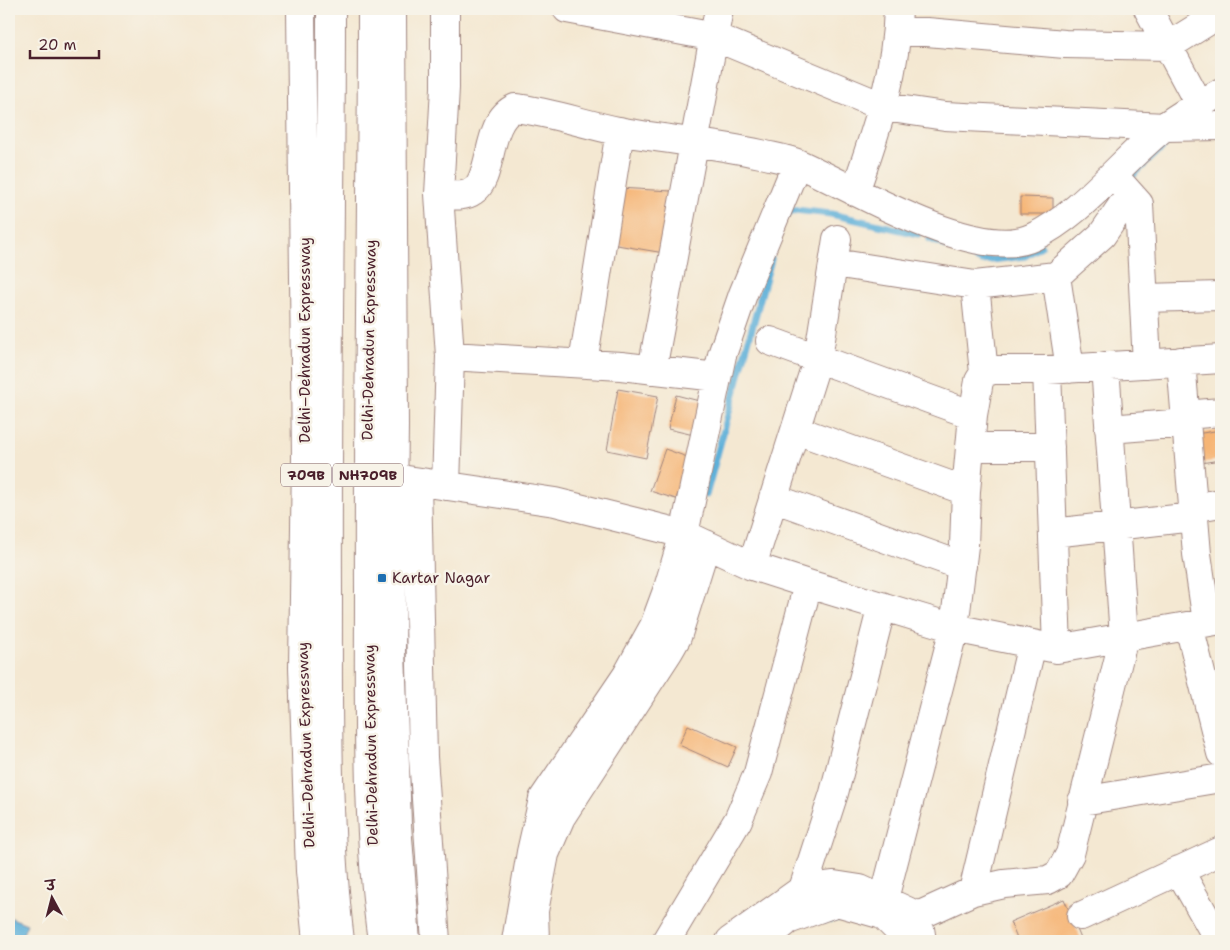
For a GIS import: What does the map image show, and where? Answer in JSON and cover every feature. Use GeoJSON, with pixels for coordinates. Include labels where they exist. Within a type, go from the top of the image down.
{"type":"FeatureCollection","features":[{"type":"Feature","properties":{"kind":"main road","name":"Delhi–Dehradun Expressway"},"geometry":{"type":"LineString","coordinates":[[302,9],[306,448],[303,667],[310,871],[317,941]]}},
{"type":"Feature","properties":{"kind":"main road","name":"NH709B"},"geometry":{"type":"LineString","coordinates":[[331,9],[326,444],[328,718],[332,854],[340,941]]}},
{"type":"Feature","properties":{"kind":"main road","name":"Delhi-Dehradun Expressway"},"geometry":{"type":"LineString","coordinates":[[372,9],[367,444],[369,717],[373,852],[382,941]]}},
{"type":"Feature","properties":{"kind":"main road"},"geometry":{"type":"LineString","coordinates":[[392,9],[406,480],[436,941]]}},
{"type":"Feature","properties":{"kind":"main road"},"geometry":{"type":"LineString","coordinates":[[445,9],[445,88],[439,194],[450,356],[446,486]]}},
{"type":"Feature","properties":{"kind":"main road"},"geometry":{"type":"LineString","coordinates":[[567,9],[716,37],[884,107],[945,116],[1194,116],[1221,126]]}},
{"type":"Feature","properties":{"kind":"main road"},"geometry":{"type":"LineString","coordinates":[[652,370],[693,141],[716,37],[719,9]]}},
{"type":"Feature","properties":{"kind":"main road"},"geometry":{"type":"LineString","coordinates":[[1148,9],[1168,46],[1194,116]]}},
{"type":"Feature","properties":{"kind":"main road"},"geometry":{"type":"LineString","coordinates":[[855,192],[884,107],[897,20],[927,32],[1065,44],[1168,46],[1221,13]]}},
{"type":"Feature","properties":{"kind":"main road"},"geometry":{"type":"LineString","coordinates":[[439,194],[460,196],[474,191],[480,182],[500,122],[506,112],[515,108],[620,131],[693,141],[797,163],[855,192],[956,236],[1011,242],[1031,238],[1121,183],[1194,116]]}},
{"type":"Feature","properties":{"kind":"main road"},"geometry":{"type":"LineString","coordinates":[[583,363],[620,131]]}},
{"type":"Feature","properties":{"kind":"main road"},"geometry":{"type":"LineString","coordinates":[[535,941],[534,911],[545,854],[561,817],[673,644],[694,538],[722,354],[742,294],[797,163]]}},
{"type":"Feature","properties":{"kind":"main road"},"geometry":{"type":"LineString","coordinates":[[752,566],[818,358],[836,251],[976,285],[1056,276],[1102,235],[1121,183]]}},
{"type":"Feature","properties":{"kind":"main road"},"geometry":{"type":"LineString","coordinates":[[1121,183],[1139,204],[1147,364]]}},
{"type":"Feature","properties":{"kind":"main road"},"geometry":{"type":"LineString","coordinates":[[973,891],[1045,646],[1053,533],[1050,447],[1059,369],[1056,276]]}},
{"type":"Feature","properties":{"kind":"main road"},"geometry":{"type":"LineString","coordinates":[[884,899],[954,628],[962,566],[973,415],[976,391],[984,373],[976,285]]}},
{"type":"Feature","properties":{"kind":"main road"},"geometry":{"type":"LineString","coordinates":[[1144,298],[1221,296]]}},
{"type":"Feature","properties":{"kind":"main road"},"geometry":{"type":"LineString","coordinates":[[770,342],[973,415]]}},
{"type":"Feature","properties":{"kind":"main road"},"geometry":{"type":"LineString","coordinates":[[450,356],[583,363],[718,377]]}},
{"type":"Feature","properties":{"kind":"main road"},"geometry":{"type":"LineString","coordinates":[[984,373],[993,370],[1059,369],[1221,359]]}},
{"type":"Feature","properties":{"kind":"main road"},"geometry":{"type":"LineString","coordinates":[[1181,361],[1193,512],[1221,753]]}},
{"type":"Feature","properties":{"kind":"main road"},"geometry":{"type":"LineString","coordinates":[[730,941],[803,889],[834,885],[860,889],[884,899],[900,909],[920,928],[973,891],[1004,884],[1048,880],[1059,874],[1070,854],[1124,637],[1105,366]]}},
{"type":"Feature","properties":{"kind":"main road"},"geometry":{"type":"LineString","coordinates":[[1109,429],[1185,419],[1221,412]]}},
{"type":"Feature","properties":{"kind":"main road"},"geometry":{"type":"LineString","coordinates":[[796,430],[966,491]]}},
{"type":"Feature","properties":{"kind":"main road"},"geometry":{"type":"LineString","coordinates":[[970,447],[1050,447]]}},
{"type":"Feature","properties":{"kind":"main road"},"geometry":{"type":"LineString","coordinates":[[406,480],[555,502],[694,538],[752,566],[808,584],[954,628],[1045,646],[1124,637],[1206,623]]}},
{"type":"Feature","properties":{"kind":"main road"},"geometry":{"type":"LineString","coordinates":[[406,480],[391,650],[397,825],[406,941]]}},
{"type":"Feature","properties":{"kind":"main road"},"geometry":{"type":"LineString","coordinates":[[773,498],[962,566]]}},
{"type":"Feature","properties":{"kind":"main road"},"geometry":{"type":"LineString","coordinates":[[1053,533],[1116,526],[1193,512],[1221,504]]}},
{"type":"Feature","properties":{"kind":"main road"},"geometry":{"type":"LineString","coordinates":[[516,941],[531,852],[543,798],[627,675],[654,626],[694,538]]}},
{"type":"Feature","properties":{"kind":"main road"},"geometry":{"type":"LineString","coordinates":[[666,941],[738,820],[758,773],[808,584]]}},
{"type":"Feature","properties":{"kind":"main road"},"geometry":{"type":"LineString","coordinates":[[803,889],[834,793],[882,606]]}},
{"type":"Feature","properties":{"kind":"main road"},"geometry":{"type":"LineString","coordinates":[[1082,801],[1221,778]]}},
{"type":"Feature","properties":{"kind":"main road"},"geometry":{"type":"LineString","coordinates":[[1081,916],[1221,851]]}},
{"type":"Feature","properties":{"kind":"main road"},"geometry":{"type":"LineString","coordinates":[[1180,870],[1219,941]]}},
{"type":"Feature","properties":{"kind":"main road"},"geometry":{"type":"LineString","coordinates":[[762,941],[788,920],[837,902],[883,915],[905,937],[905,941]]}},
{"type":"Feature","properties":{"kind":"water"},"geometry":{"type":"Polygon","coordinates":[[[9,917],[27,924],[20,941],[9,941],[9,917]]]}},
{"type":"Feature","properties":{"kind":"building"},"geometry":{"type":"Polygon","coordinates":[[[618,188],[671,191],[664,253],[611,244],[618,188]]]}},
{"type":"Feature","properties":{"kind":"building"},"geometry":{"type":"Polygon","coordinates":[[[1020,197],[1053,198],[1053,214],[1020,214],[1020,197]]]}},
{"type":"Feature","properties":{"kind":"building"},"geometry":{"type":"Polygon","coordinates":[[[618,389],[658,396],[646,458],[607,450],[618,389]]]}},
{"type":"Feature","properties":{"kind":"building"},"geometry":{"type":"Polygon","coordinates":[[[676,395],[707,403],[698,436],[668,429],[676,395]]]}},
{"type":"Feature","properties":{"kind":"building"},"geometry":{"type":"Polygon","coordinates":[[[1221,430],[1221,460],[1200,463],[1196,434],[1221,430]]]}},
{"type":"Feature","properties":{"kind":"building"},"geometry":{"type":"Polygon","coordinates":[[[665,449],[690,458],[676,499],[650,491],[665,449]]]}},
{"type":"Feature","properties":{"kind":"building"},"geometry":{"type":"Polygon","coordinates":[[[688,725],[737,747],[728,767],[679,745],[688,725]]]}},
{"type":"Feature","properties":{"kind":"building"},"geometry":{"type":"Polygon","coordinates":[[[1064,899],[1082,941],[1043,941],[1042,938],[1034,941],[1018,941],[1010,922],[1064,899]]]}},
{"type":"Feature","properties":{"kind":"waterway"},"geometry":{"type":"LineString","coordinates":[[1127,181],[1172,138]]}},
{"type":"Feature","properties":{"kind":"waterway"},"geometry":{"type":"LineString","coordinates":[[785,216],[795,210],[831,214],[918,234]]}},
{"type":"Feature","properties":{"kind":"waterway"},"geometry":{"type":"LineString","coordinates":[[930,239],[982,261],[1025,256],[1041,246]]}},
{"type":"Feature","properties":{"kind":"waterway"},"geometry":{"type":"LineString","coordinates":[[706,495],[771,259]]}},
{"type":"Feature","properties":{"kind":"waterway"},"geometry":{"type":"LineString","coordinates":[[824,920],[848,918]]}},
{"type":"Feature","properties":{"kind":"place","name":"Kartar Nagar"},"geometry":{"type":"Point","coordinates":[382,578]}}]}
